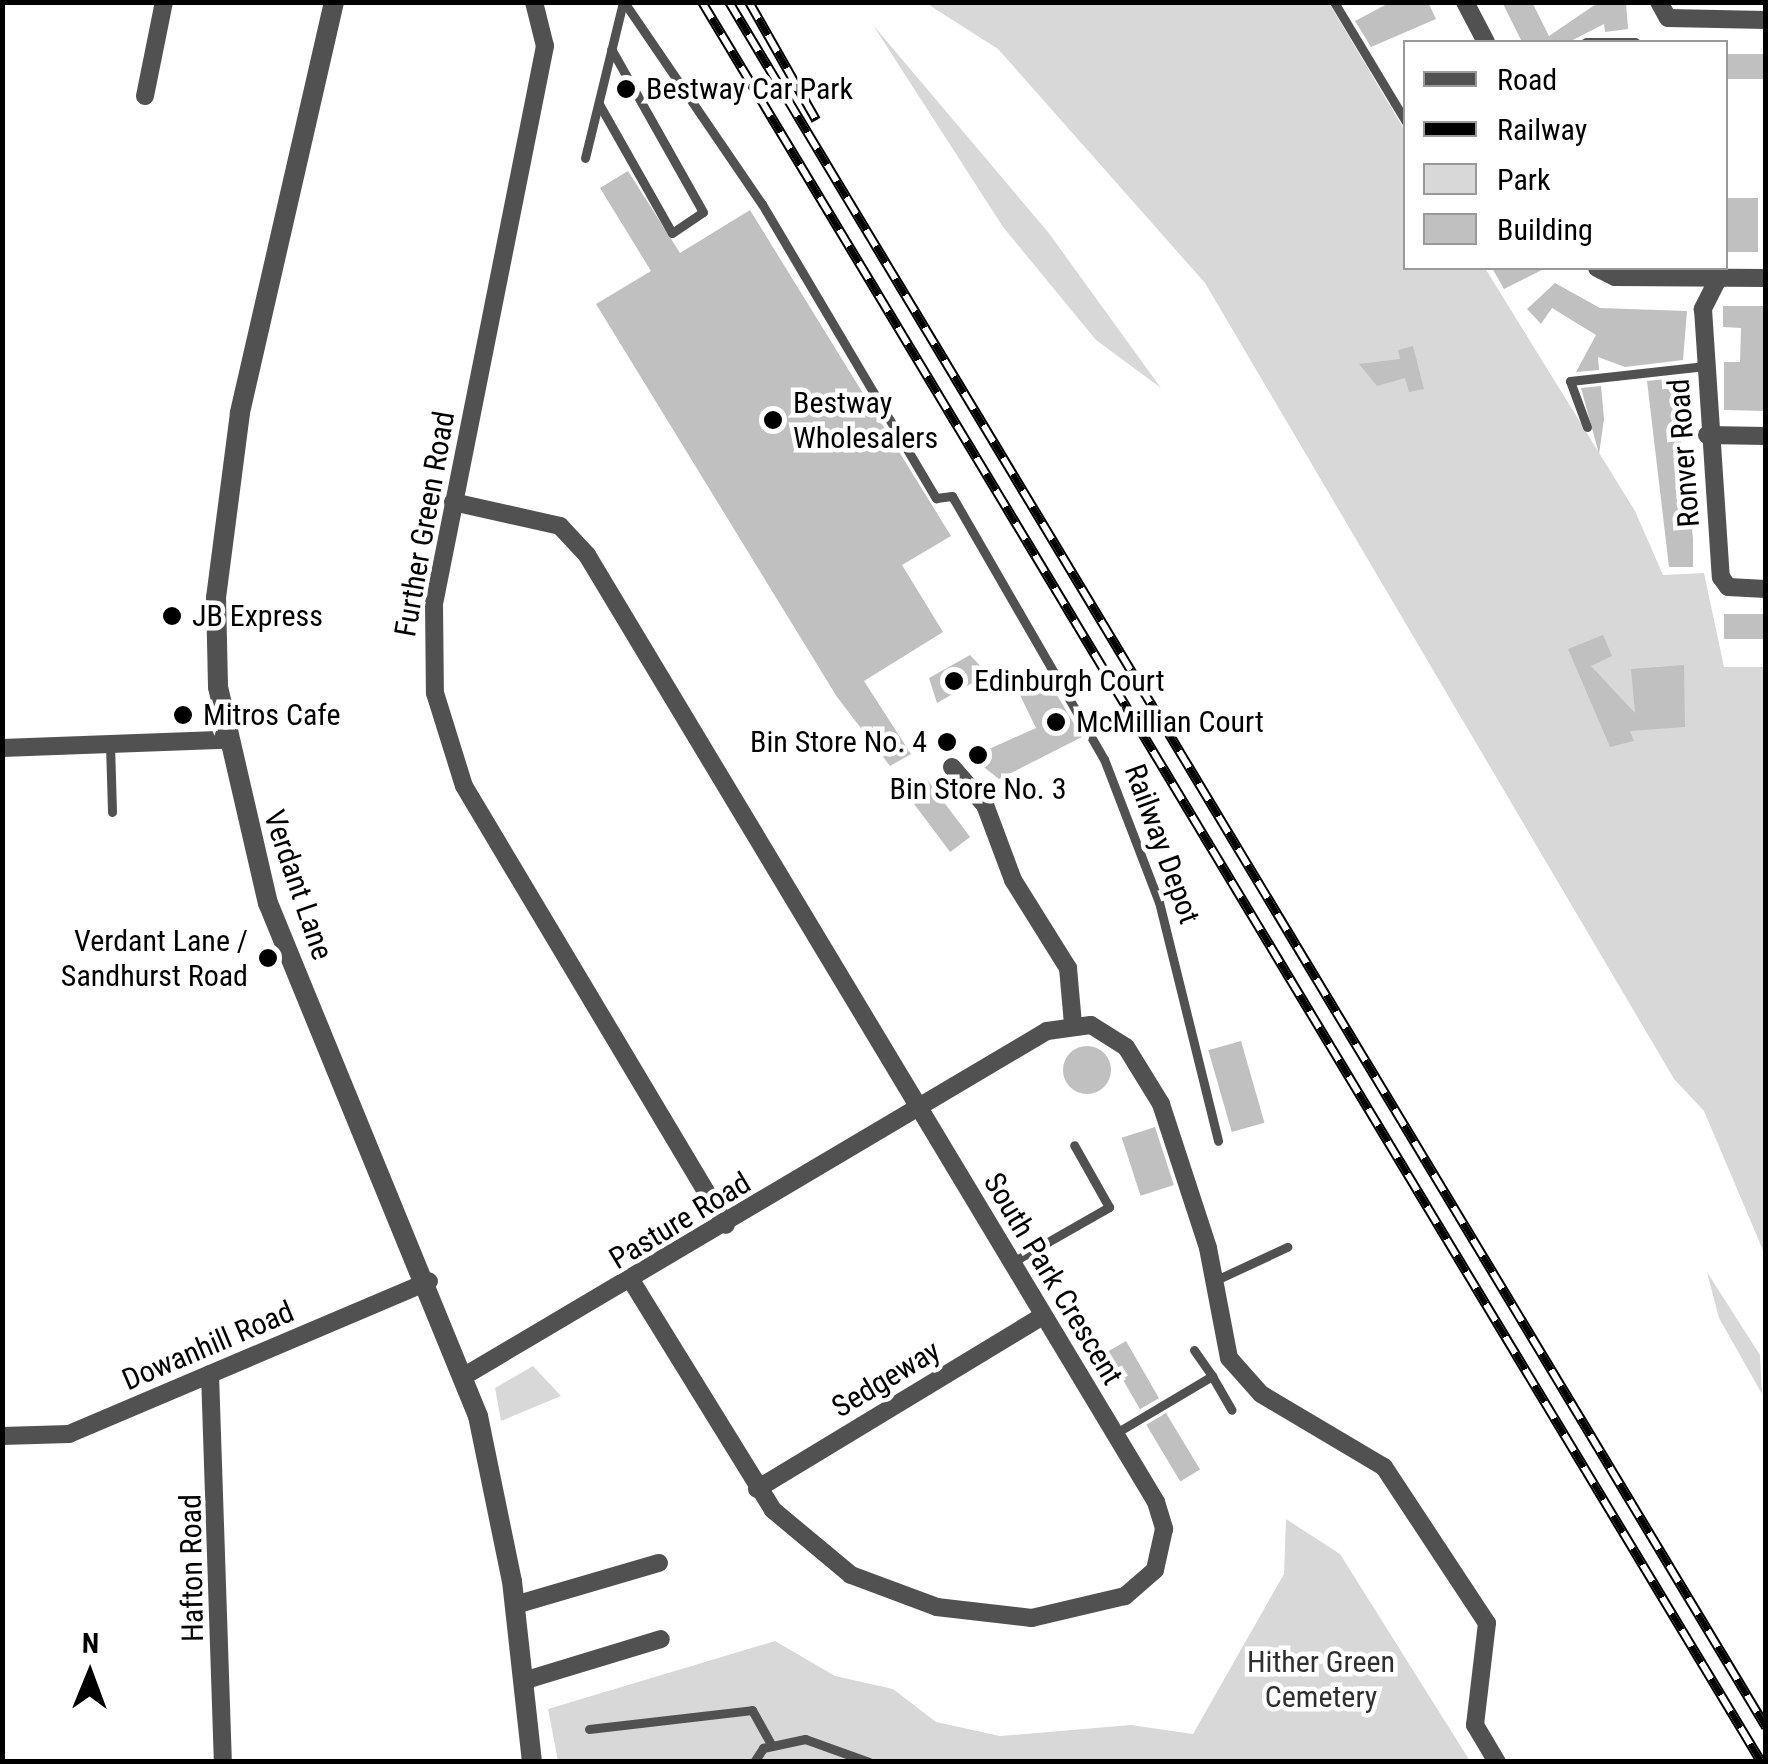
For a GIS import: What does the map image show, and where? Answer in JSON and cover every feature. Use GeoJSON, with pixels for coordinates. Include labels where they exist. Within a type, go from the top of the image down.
{"type":"FeatureCollection","features":[{"type":"Feature","properties":{"kind":"street"},"geometry":{"type":"LineString","coordinates":[[145,96],[164,2]]}},
{"type":"Feature","properties":{"kind":"street","name":"Verdant Lane"},"geometry":{"type":"LineString","coordinates":[[334,2],[229,482],[215,638],[225,740],[268,903],[466,1375],[515,1605],[532,1762]]}},
{"type":"Feature","properties":{"kind":"street","name":"Further Green Road"},"geometry":{"type":"LineString","coordinates":[[534,2],[545,46],[454,502],[431,648],[450,755],[726,1225]]}},
{"type":"Feature","properties":{"kind":"street"},"geometry":{"type":"LineString","coordinates":[[1465,2],[1485,40]]}},
{"type":"Feature","properties":{"kind":"street"},"geometry":{"type":"LineString","coordinates":[[1661,9],[1766,20]]}},
{"type":"Feature","properties":{"kind":"street"},"geometry":{"type":"LineString","coordinates":[[1603,270],[1630,278],[1766,278]]}},
{"type":"Feature","properties":{"kind":"street","name":"Ronver Road"},"geometry":{"type":"LineString","coordinates":[[1709,279],[1704,304],[1704,366],[1722,581],[1766,589]]}},
{"type":"Feature","properties":{"kind":"street"},"geometry":{"type":"LineString","coordinates":[[1707,435],[1766,436]]}},
{"type":"Feature","properties":{"kind":"street","name":"South Park Crescent"},"geometry":{"type":"LineString","coordinates":[[454,502],[573,536],[1114,1434],[1161,1516],[1161,1557],[1136,1590],[1055,1616],[987,1616],[881,1590],[824,1556],[757,1489],[632,1282]]}},
{"type":"Feature","properties":{"kind":"street"},"geometry":{"type":"LineString","coordinates":[[2,748],[225,740]]}},
{"type":"Feature","properties":{"kind":"street"},"geometry":{"type":"LineString","coordinates":[[952,767],[994,820],[1013,880],[1068,968],[1073,1024],[1126,1047],[1161,1104],[1230,1358],[1261,1394],[1384,1467],[1473,1597],[1490,1638],[1475,1724],[1497,1762]]}},
{"type":"Feature","properties":{"kind":"street","name":"Pasture Road"},"geometry":{"type":"LineString","coordinates":[[466,1375],[632,1282],[920,1108],[1073,1024]]}},
{"type":"Feature","properties":{"kind":"street","name":"Dowanhill Road"},"geometry":{"type":"LineString","coordinates":[[2,1436],[69,1434],[429,1281]]}},
{"type":"Feature","properties":{"kind":"street","name":"Sedgeway"},"geometry":{"type":"LineString","coordinates":[[757,1489],[1042,1316]]}},
{"type":"Feature","properties":{"kind":"street","name":"Hafton Road"},"geometry":{"type":"LineString","coordinates":[[210,1374],[223,1762]]}},
{"type":"Feature","properties":{"kind":"street"},"geometry":{"type":"LineString","coordinates":[[515,1605],[659,1563]]}},
{"type":"Feature","properties":{"kind":"street"},"geometry":{"type":"LineString","coordinates":[[523,1680],[660,1639]]}},
{"type":"Feature","properties":{"kind":"lane"},"geometry":{"type":"LineString","coordinates":[[585,158],[624,2]]}},
{"type":"Feature","properties":{"kind":"lane","name":"Railway Depot"},"geometry":{"type":"LineString","coordinates":[[624,2],[762,204],[936,498],[952,496],[1104,758],[1159,902],[1218,1141]]}},
{"type":"Feature","properties":{"kind":"lane"},"geometry":{"type":"LineString","coordinates":[[1334,2],[1403,117]]}},
{"type":"Feature","properties":{"kind":"lane"},"geometry":{"type":"LineString","coordinates":[[599,104],[672,233],[703,212],[611,49]]}},
{"type":"Feature","properties":{"kind":"lane"},"geometry":{"type":"LineString","coordinates":[[1587,427],[1570,382],[1704,366]]}},
{"type":"Feature","properties":{"kind":"lane"},"geometry":{"type":"LineString","coordinates":[[110,744],[112,812]]}},
{"type":"Feature","properties":{"kind":"lane"},"geometry":{"type":"LineString","coordinates":[[1011,1263],[1109,1208],[1074,1144]]}},
{"type":"Feature","properties":{"kind":"lane"},"geometry":{"type":"LineString","coordinates":[[1211,1282],[1286,1247]]}},
{"type":"Feature","properties":{"kind":"lane"},"geometry":{"type":"LineString","coordinates":[[1194,1350],[1232,1410]]}},
{"type":"Feature","properties":{"kind":"lane"},"geometry":{"type":"LineString","coordinates":[[1114,1434],[1212,1376]]}},
{"type":"Feature","properties":{"kind":"lane"},"geometry":{"type":"LineString","coordinates":[[589,1729],[752,1710],[772,1746]]}},
{"type":"Feature","properties":{"kind":"lane"},"geometry":{"type":"LineString","coordinates":[[754,1762],[772,1746],[806,1739],[869,1762]]}},
{"type":"Feature","properties":{"kind":"green space"},"geometry":{"type":"Polygon","coordinates":[[[926,3],[1329,3],[1403,128],[1403,270],[1486,270],[1635,511],[1663,575],[1704,573],[1724,667],[1765,667],[1765,1255],[1704,1111],[1674,1079],[1205,283],[998,49],[926,3]]]}},
{"type":"Feature","properties":{"kind":"green space"},"geometry":{"type":"Polygon","coordinates":[[[873,25],[1048,232],[1161,388],[1096,340],[1003,227],[873,25]]]}},
{"type":"Feature","properties":{"kind":"green space"},"geometry":{"type":"Polygon","coordinates":[[[1707,1272],[1760,1355],[1762,1394],[1719,1318],[1707,1272]]]}},
{"type":"Feature","properties":{"kind":"green space"},"geometry":{"type":"Polygon","coordinates":[[[533,1366],[561,1396],[501,1421],[495,1388],[533,1366]]]}},
{"type":"Feature","properties":{"kind":"green space","name":"Hither Green Cemetery"},"geometry":{"type":"Polygon","coordinates":[[[1286,1519],[1340,1554],[1470,1761],[558,1761],[548,1709],[775,1641],[835,1676],[893,1689],[936,1722],[1000,1736],[1131,1725],[1193,1734],[1284,1574],[1286,1519]]]}},
{"type":"Feature","properties":{"kind":"building"},"geometry":{"type":"Polygon","coordinates":[[[1391,2],[1428,2],[1436,19],[1371,47],[1355,21],[1391,2]]]}},
{"type":"Feature","properties":{"kind":"building"},"geometry":{"type":"Polygon","coordinates":[[[1502,2],[1532,2],[1549,36],[1599,2],[1626,2],[1628,29],[1605,32],[1604,24],[1573,40],[1521,40],[1502,2]]]}},
{"type":"Feature","properties":{"kind":"building"},"geometry":{"type":"Polygon","coordinates":[[[1728,54],[1766,54],[1766,79],[1728,79],[1728,54]]]}},
{"type":"Feature","properties":{"kind":"building","name":"Bestway Wholesalers"},"geometry":{"type":"Polygon","coordinates":[[[628,171],[680,253],[750,210],[951,536],[902,565],[943,632],[864,681],[911,754],[890,766],[837,697],[596,304],[651,271],[600,188],[628,171]]]}},
{"type":"Feature","properties":{"kind":"building"},"geometry":{"type":"Polygon","coordinates":[[[1728,198],[1758,198],[1758,252],[1728,252],[1728,198]]]}},
{"type":"Feature","properties":{"kind":"building"},"geometry":{"type":"Polygon","coordinates":[[[1493,270],[1542,270],[1504,289],[1493,270]]]}},
{"type":"Feature","properties":{"kind":"building"},"geometry":{"type":"Polygon","coordinates":[[[1555,283],[1600,308],[1687,311],[1683,360],[1625,367],[1598,357],[1599,370],[1576,372],[1596,335],[1552,308],[1541,324],[1527,309],[1555,283]]]}},
{"type":"Feature","properties":{"kind":"building"},"geometry":{"type":"Polygon","coordinates":[[[1723,306],[1766,306],[1766,411],[1724,410],[1724,362],[1740,362],[1741,328],[1723,327],[1723,306]]]}},
{"type":"Feature","properties":{"kind":"building"},"geometry":{"type":"Polygon","coordinates":[[[1413,346],[1424,389],[1409,392],[1405,378],[1377,386],[1359,364],[1400,359],[1398,350],[1413,346]]]}},
{"type":"Feature","properties":{"kind":"building"},"geometry":{"type":"Polygon","coordinates":[[[1673,378],[1693,538],[1693,567],[1669,567],[1647,381],[1673,378]]]}},
{"type":"Feature","properties":{"kind":"building"},"geometry":{"type":"Polygon","coordinates":[[[1601,386],[1604,419],[1599,454],[1581,388],[1601,386]]]}},
{"type":"Feature","properties":{"kind":"building"},"geometry":{"type":"Polygon","coordinates":[[[1724,614],[1766,614],[1766,639],[1724,639],[1724,614]]]}},
{"type":"Feature","properties":{"kind":"building"},"geometry":{"type":"Polygon","coordinates":[[[1603,635],[1612,656],[1591,666],[1635,713],[1631,669],[1684,665],[1685,727],[1630,731],[1634,741],[1610,747],[1568,649],[1603,635]]]}},
{"type":"Feature","properties":{"kind":"building","name":"Edinburgh Court"},"geometry":{"type":"Polygon","coordinates":[[[970,655],[988,674],[937,703],[929,678],[970,655]]]}},
{"type":"Feature","properties":{"kind":"building"},"geometry":{"type":"Polygon","coordinates":[[[1033,672],[1043,672],[1082,737],[999,779],[971,757],[1036,728],[1014,683],[1033,672]]]}},
{"type":"Feature","properties":{"kind":"building"},"geometry":{"type":"Polygon","coordinates":[[[928,781],[970,837],[950,852],[908,796],[928,781]]]}},
{"type":"Feature","properties":{"kind":"building"},"geometry":{"type":"Polygon","coordinates":[[[1241,1041],[1264,1123],[1232,1132],[1208,1050],[1241,1041]]]}},
{"type":"Feature","properties":{"kind":"building"},"geometry":{"type":"Polygon","coordinates":[[[1087,1046],[1104,1053],[1111,1070],[1104,1087],[1087,1094],[1070,1087],[1063,1070],[1070,1053],[1087,1046]]]}},
{"type":"Feature","properties":{"kind":"building"},"geometry":{"type":"Polygon","coordinates":[[[1155,1127],[1174,1185],[1141,1196],[1122,1138],[1155,1127]]]}},
{"type":"Feature","properties":{"kind":"building"},"geometry":{"type":"Polygon","coordinates":[[[1126,1341],[1159,1398],[1140,1409],[1107,1352],[1126,1341]]]}},
{"type":"Feature","properties":{"kind":"building"},"geometry":{"type":"Polygon","coordinates":[[[1166,1413],[1200,1470],[1180,1481],[1146,1425],[1166,1413]]]}},
{"type":"Feature","properties":{"kind":"railway"},"geometry":{"type":"LineString","coordinates":[[702,2],[1761,1762]]}},
{"type":"Feature","properties":{"kind":"railway"},"geometry":{"type":"LineString","coordinates":[[729,2],[1766,1727]]}},
{"type":"Feature","properties":{"kind":"railway"},"geometry":{"type":"LineString","coordinates":[[749,2],[816,120]]}},
{"type":"Feature","properties":{"kind":"place","name":"Bestway Car Park"},"geometry":{"type":"Point","coordinates":[626,89]}},
{"type":"Feature","properties":{"kind":"place","name":"Bestway Wholesalers"},"geometry":{"type":"Point","coordinates":[773,420]}},
{"type":"Feature","properties":{"kind":"place","name":"JB Express"},"geometry":{"type":"Point","coordinates":[172,616]}},
{"type":"Feature","properties":{"kind":"place","name":"Edinburgh Court"},"geometry":{"type":"Point","coordinates":[954,681]}},
{"type":"Feature","properties":{"kind":"place","name":"Mitros Cafe"},"geometry":{"type":"Point","coordinates":[183,715]}},
{"type":"Feature","properties":{"kind":"place","name":"McMillian Court"},"geometry":{"type":"Point","coordinates":[1056,722]}},
{"type":"Feature","properties":{"kind":"place","name":"Bin Store No. 4"},"geometry":{"type":"Point","coordinates":[947,742]}},
{"type":"Feature","properties":{"kind":"place","name":"Bin Store No. 3"},"geometry":{"type":"Point","coordinates":[978,755]}},
{"type":"Feature","properties":{"kind":"place","name":"Verdant Lane / Sandhurst Road"},"geometry":{"type":"Point","coordinates":[268,958]}}]}
